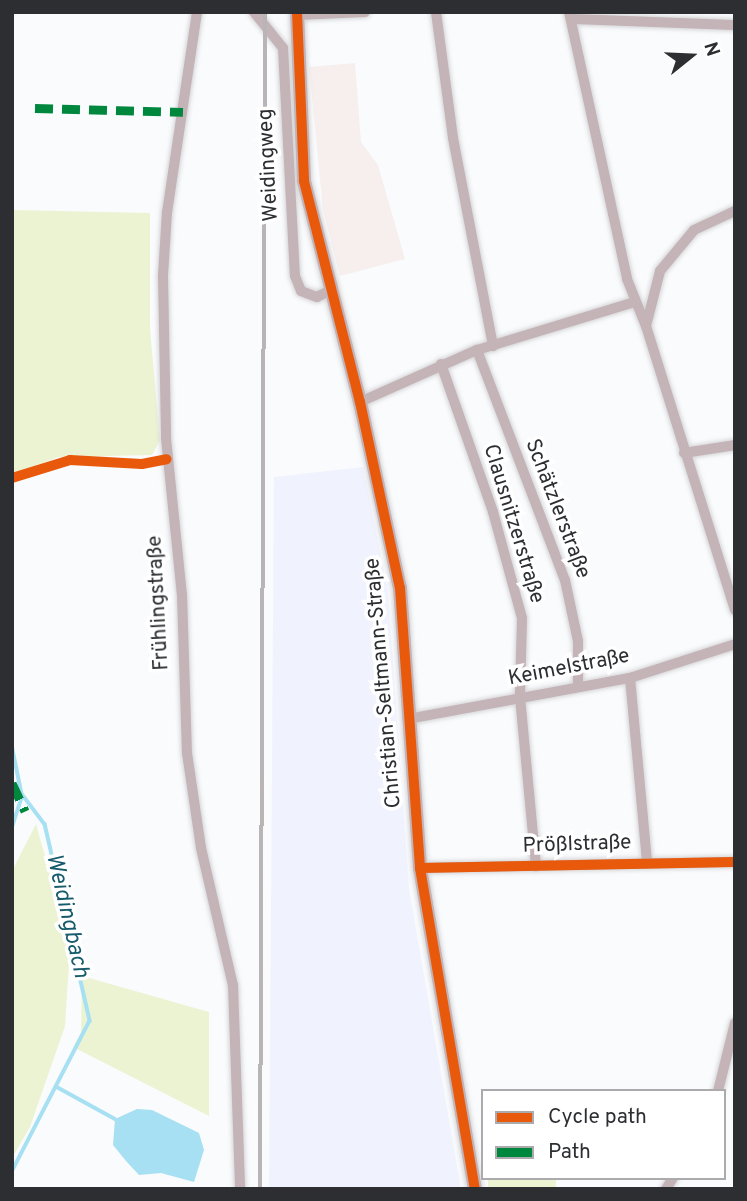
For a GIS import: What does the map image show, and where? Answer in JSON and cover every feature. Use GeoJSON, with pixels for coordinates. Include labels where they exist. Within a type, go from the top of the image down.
{"type":"FeatureCollection","features":[{"type":"Feature","properties":{"kind":"main road","name":"Christian-Seltmann-Straße"},"geometry":{"type":"LineString","coordinates":[[297,13],[304,181],[360,402],[400,588],[420,868],[475,1189]]}},
{"type":"Feature","properties":{"kind":"street","name":"Frühlingstraße"},"geometry":{"type":"LineString","coordinates":[[197,12],[169,199],[163,276],[166,438],[182,595],[187,753],[201,848],[233,985],[240,1189]]}},
{"type":"Feature","properties":{"kind":"street","name":"Weidingweg"},"geometry":{"type":"LineString","coordinates":[[254,12],[283,48],[295,276],[301,291],[317,297],[331,290]]}},
{"type":"Feature","properties":{"kind":"street"},"geometry":{"type":"LineString","coordinates":[[297,13],[365,12]]}},
{"type":"Feature","properties":{"kind":"street"},"geometry":{"type":"LineString","coordinates":[[436,12],[453,138],[493,346]]}},
{"type":"Feature","properties":{"kind":"street"},"geometry":{"type":"LineString","coordinates":[[735,24],[655,16],[570,16],[603,174],[635,302],[646,326],[735,610]]}},
{"type":"Feature","properties":{"kind":"street"},"geometry":{"type":"LineString","coordinates":[[646,326],[660,271],[694,230],[735,211]]}},
{"type":"Feature","properties":{"kind":"street"},"geometry":{"type":"LineString","coordinates":[[360,402],[477,350],[635,302]]}},
{"type":"Feature","properties":{"kind":"street","name":"Schätzlerstraße"},"geometry":{"type":"LineString","coordinates":[[477,350],[574,611],[578,686]]}},
{"type":"Feature","properties":{"kind":"street","name":"Clausnitzerstraße"},"geometry":{"type":"LineString","coordinates":[[441,364],[513,577],[522,618],[520,697],[536,866]]}},
{"type":"Feature","properties":{"kind":"street"},"geometry":{"type":"LineString","coordinates":[[684,453],[735,445]]}},
{"type":"Feature","properties":{"kind":"street","name":"Keimelstraße"},"geometry":{"type":"LineString","coordinates":[[408,719],[631,678],[735,643]]}},
{"type":"Feature","properties":{"kind":"street"},"geometry":{"type":"LineString","coordinates":[[631,678],[647,863]]}},
{"type":"Feature","properties":{"kind":"street","name":"Prößlstraße"},"geometry":{"type":"LineString","coordinates":[[420,868],[735,862]]}},
{"type":"Feature","properties":{"kind":"street"},"geometry":{"type":"LineString","coordinates":[[718,1089],[735,1023]]}},
{"type":"Feature","properties":{"kind":"shaded area"},"geometry":{"type":"Polygon","coordinates":[[[355,63],[361,142],[378,165],[405,259],[340,276],[323,210],[309,67],[355,63]]]}},
{"type":"Feature","properties":{"kind":"shaded area"},"geometry":{"type":"Polygon","coordinates":[[[363,467],[388,591],[409,888],[461,1189],[269,1189],[274,477],[363,467]]]}},
{"type":"Feature","properties":{"kind":"green space"},"geometry":{"type":"Polygon","coordinates":[[[12,210],[150,213],[150,329],[160,440],[152,455],[58,457],[12,475],[12,210]]]}},
{"type":"Feature","properties":{"kind":"green space"},"geometry":{"type":"Polygon","coordinates":[[[36,824],[70,947],[65,1026],[30,1127],[12,1158],[12,871],[36,824]]]}},
{"type":"Feature","properties":{"kind":"green space"},"geometry":{"type":"Polygon","coordinates":[[[82,976],[209,1012],[209,1116],[73,1047],[81,1033],[82,976]]]}},
{"type":"Feature","properties":{"kind":"green space"},"geometry":{"type":"Polygon","coordinates":[[[488,1180],[556,1180],[556,1189],[488,1189],[488,1180]]]}},
{"type":"Feature","properties":{"kind":"water"},"geometry":{"type":"Polygon","coordinates":[[[137,1109],[152,1110],[199,1133],[204,1150],[194,1182],[161,1173],[139,1175],[113,1145],[115,1119],[137,1109]]]}},
{"type":"Feature","properties":{"kind":"waterway","name":"Weidingbach"},"geometry":{"type":"LineString","coordinates":[[12,446],[12,458]]}},
{"type":"Feature","properties":{"kind":"waterway","name":"Weidingbach"},"geometry":{"type":"LineString","coordinates":[[12,745],[22,794],[45,824],[90,1021],[12,1172]]}},
{"type":"Feature","properties":{"kind":"waterway"},"geometry":{"type":"LineString","coordinates":[[12,827],[22,796]]}},
{"type":"Feature","properties":{"kind":"waterway","name":"Weidingbach"},"geometry":{"type":"LineString","coordinates":[[57,1087],[115,1119]]}},
{"type":"Feature","properties":{"kind":"railway"},"geometry":{"type":"LineString","coordinates":[[260,1189],[265,12]]}},
{"type":"Feature","properties":{"kind":"marked path"},"geometry":{"type":"LineString","coordinates":[[35,108],[183,112]]}},
{"type":"Feature","properties":{"kind":"marked path"},"geometry":{"type":"LineString","coordinates":[[12,783],[25,811]]}},
{"type":"Feature","properties":{"kind":"cycle path"},"geometry":{"type":"LineString","coordinates":[[297,12],[304,181],[360,402],[400,588],[420,868],[475,1189]]}},
{"type":"Feature","properties":{"kind":"cycle path"},"geometry":{"type":"LineString","coordinates":[[12,478],[70,460],[142,464],[167,459]]}},
{"type":"Feature","properties":{"kind":"cycle path"},"geometry":{"type":"LineString","coordinates":[[420,868],[735,862]]}}]}
